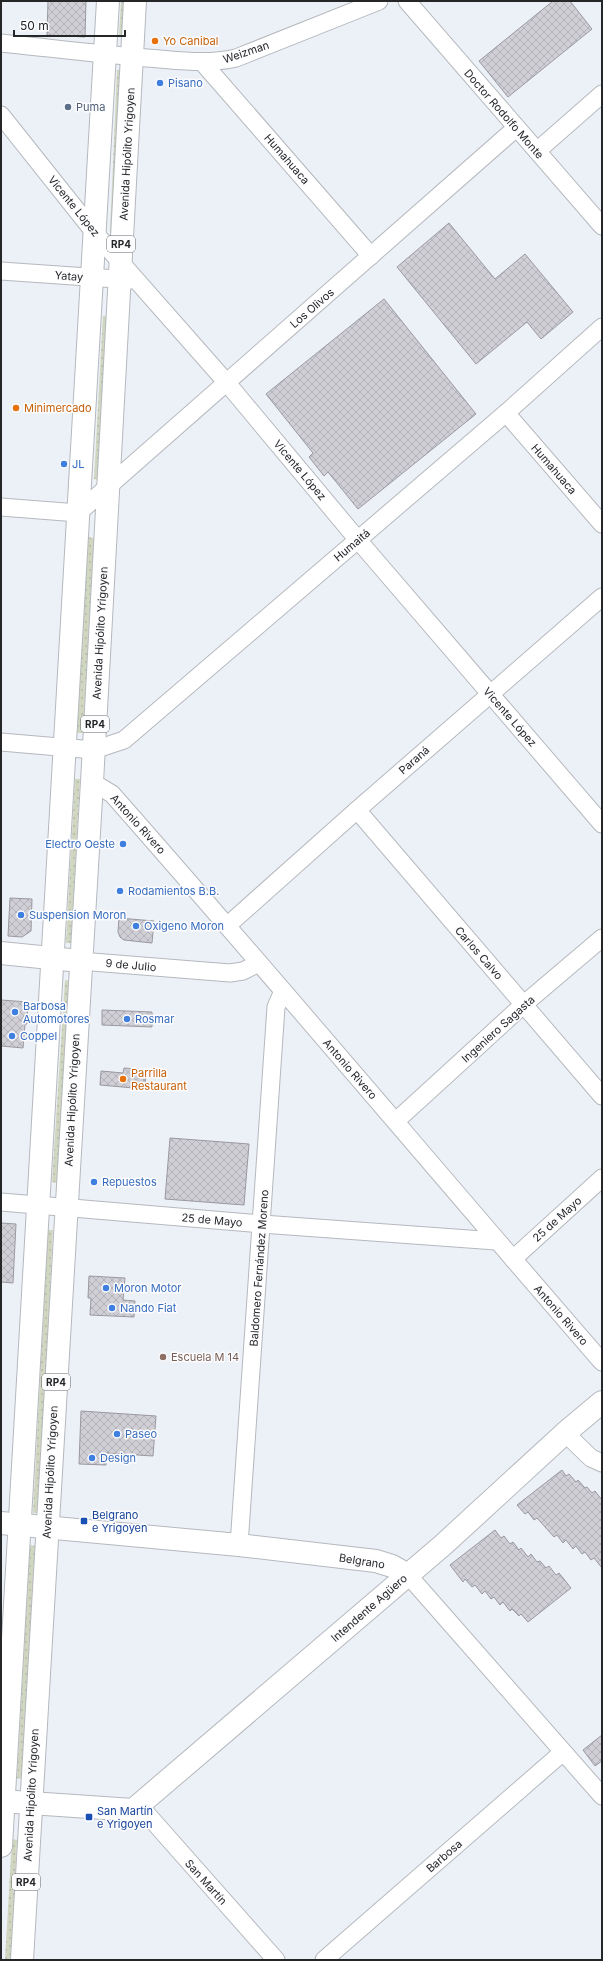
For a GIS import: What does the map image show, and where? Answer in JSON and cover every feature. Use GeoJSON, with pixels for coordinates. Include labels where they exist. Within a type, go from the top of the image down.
{"type":"FeatureCollection","features":[{"type":"Feature","properties":{"kind":"main road","name":"RP4"},"geometry":{"type":"LineString","coordinates":[[1,1846],[11,1524],[39,1204],[108,1]]}},
{"type":"Feature","properties":{"kind":"main road","name":"Avenida Hipólito Yrigoyen"},"geometry":{"type":"LineString","coordinates":[[22,1960],[80,961],[94,750],[107,488],[126,274],[135,1]]}},
{"type":"Feature","properties":{"kind":"main road","name":"9 de Julio"},"geometry":{"type":"LineString","coordinates":[[1,953],[80,961]]}},
{"type":"Feature","properties":{"kind":"main road","name":"Intendente Agüero"},"geometry":{"type":"LineString","coordinates":[[133,1810],[408,1575],[565,1433],[602,1402]]}},
{"type":"Feature","properties":{"kind":"main road","name":"Belgrano"},"geometry":{"type":"LineString","coordinates":[[11,1524],[376,1561],[392,1566],[408,1575]]}},
{"type":"Feature","properties":{"kind":"main road"},"geometry":{"type":"LineString","coordinates":[[2,1801],[133,1810]]}},
{"type":"Feature","properties":{"kind":"street","name":"Weizman"},"geometry":{"type":"LineString","coordinates":[[1,43],[133,57],[202,63],[219,62],[236,58],[379,1]]}},
{"type":"Feature","properties":{"kind":"street","name":"Doctor Rodolfo Monte"},"geometry":{"type":"LineString","coordinates":[[407,1],[602,226]]}},
{"type":"Feature","properties":{"kind":"street","name":"Humahuaca"},"geometry":{"type":"LineString","coordinates":[[202,63],[371,256]]}},
{"type":"Feature","properties":{"kind":"street"},"geometry":{"type":"LineString","coordinates":[[537,151],[602,94]]}},
{"type":"Feature","properties":{"kind":"street","name":"Vicente López"},"geometry":{"type":"LineString","coordinates":[[1,115],[126,274],[227,383],[358,540],[602,824]]}},
{"type":"Feature","properties":{"kind":"street","name":"Los Olivos"},"geometry":{"type":"LineString","coordinates":[[78,513],[516,128]]}},
{"type":"Feature","properties":{"kind":"street","name":"Yatay"},"geometry":{"type":"LineString","coordinates":[[1,271],[91,278],[126,274]]}},
{"type":"Feature","properties":{"kind":"street","name":"Humaitá"},"geometry":{"type":"LineString","coordinates":[[94,750],[124,740],[506,413],[602,327]]}},
{"type":"Feature","properties":{"kind":"street","name":"Humahuaca"},"geometry":{"type":"LineString","coordinates":[[506,413],[602,524]]}},
{"type":"Feature","properties":{"kind":"street"},"geometry":{"type":"LineString","coordinates":[[1,507],[78,513]]}},
{"type":"Feature","properties":{"kind":"street","name":"Paraná"},"geometry":{"type":"LineString","coordinates":[[228,925],[357,810],[602,597]]}},
{"type":"Feature","properties":{"kind":"street"},"geometry":{"type":"LineString","coordinates":[[1,742],[94,750]]}},
{"type":"Feature","properties":{"kind":"street","name":"Antonio Rivero"},"geometry":{"type":"LineString","coordinates":[[92,782],[112,794],[228,925],[396,1121],[496,1241],[602,1362]]}},
{"type":"Feature","properties":{"kind":"street","name":"Carlos Calvo"},"geometry":{"type":"LineString","coordinates":[[357,810],[602,1096]]}},
{"type":"Feature","properties":{"kind":"street","name":"Ingeniero Sagasta"},"geometry":{"type":"LineString","coordinates":[[396,1121],[523,1005],[602,938]]}},
{"type":"Feature","properties":{"kind":"street","name":"9 de Julio"},"geometry":{"type":"LineString","coordinates":[[80,961],[230,973],[243,972],[259,963]]}},
{"type":"Feature","properties":{"kind":"street","name":"Baldomero Fernández Moreno"},"geometry":{"type":"LineString","coordinates":[[239,1546],[276,1007],[283,991]]}},
{"type":"Feature","properties":{"kind":"street","name":"25 de Mayo"},"geometry":{"type":"LineString","coordinates":[[513,1259],[602,1178]]}},
{"type":"Feature","properties":{"kind":"street","name":"25 de Mayo"},"geometry":{"type":"LineString","coordinates":[[1,1202],[262,1224],[496,1241]]}},
{"type":"Feature","properties":{"kind":"street"},"geometry":{"type":"LineString","coordinates":[[565,1433],[591,1458],[602,1463]]}},
{"type":"Feature","properties":{"kind":"street","name":"Belgrano"},"geometry":{"type":"LineString","coordinates":[[408,1575],[602,1796]]}},
{"type":"Feature","properties":{"kind":"street","name":"Barbosa"},"geometry":{"type":"LineString","coordinates":[[324,1960],[563,1752]]}},
{"type":"Feature","properties":{"kind":"street","name":"San Martín"},"geometry":{"type":"LineString","coordinates":[[133,1810],[146,1813],[276,1960]]}},
{"type":"Feature","properties":{"kind":"green space"},"geometry":{"type":"Polygon","coordinates":[[[121,1],[126,1],[124,36],[119,36],[121,1]]]}},
{"type":"Feature","properties":{"kind":"green space"},"geometry":{"type":"Polygon","coordinates":[[[117,70],[122,71],[115,235],[110,234],[117,70]]]}},
{"type":"Feature","properties":{"kind":"green space"},"geometry":{"type":"Polygon","coordinates":[[[103,316],[108,316],[99,480],[94,479],[103,316]]]}},
{"type":"Feature","properties":{"kind":"green space"},"geometry":{"type":"Polygon","coordinates":[[[88,537],[94,538],[83,733],[77,733],[88,537]]]}},
{"type":"Feature","properties":{"kind":"green space"},"geometry":{"type":"Polygon","coordinates":[[[75,779],[80,779],[71,943],[66,943],[75,779]]]}},
{"type":"Feature","properties":{"kind":"green space"},"geometry":{"type":"Polygon","coordinates":[[[65,980],[70,981],[57,1183],[52,1182],[65,980]]]}},
{"type":"Feature","properties":{"kind":"green space"},"geometry":{"type":"Polygon","coordinates":[[[48,1230],[53,1230],[39,1513],[33,1513],[48,1230]]]}},
{"type":"Feature","properties":{"kind":"green space"},"geometry":{"type":"Polygon","coordinates":[[[30,1545],[35,1546],[22,1779],[17,1778],[30,1545]]]}},
{"type":"Feature","properties":{"kind":"green space"},"geometry":{"type":"Polygon","coordinates":[[[12,1839],[17,1840],[11,1960],[5,1960],[12,1839]]]}},
{"type":"Feature","properties":{"kind":"building"},"geometry":{"type":"Polygon","coordinates":[[[48,1],[86,1],[85,37],[47,35],[48,1]]]}},
{"type":"Feature","properties":{"kind":"building"},"geometry":{"type":"Polygon","coordinates":[[[553,1],[570,1],[592,29],[508,97],[479,61],[553,1]]]}},
{"type":"Feature","properties":{"kind":"building"},"geometry":{"type":"Polygon","coordinates":[[[449,223],[495,279],[525,254],[573,312],[541,339],[527,322],[476,364],[397,267],[449,223]]]}},
{"type":"Feature","properties":{"kind":"building"},"geometry":{"type":"Polygon","coordinates":[[[384,299],[476,414],[358,509],[328,472],[324,476],[309,457],[313,453],[266,394],[384,299]]]}},
{"type":"Feature","properties":{"kind":"building","name":"Suspension Moron"},"geometry":{"type":"Polygon","coordinates":[[[10,898],[32,899],[31,931],[22,937],[8,936],[10,898]]]}},
{"type":"Feature","properties":{"kind":"building","name":"Oxigeno Moron"},"geometry":{"type":"Polygon","coordinates":[[[119,918],[154,921],[152,943],[124,940],[120,937],[118,932],[119,918]]]}},
{"type":"Feature","properties":{"kind":"building"},"geometry":{"type":"Polygon","coordinates":[[[1,1000],[28,1002],[27,1024],[25,1024],[23,1048],[1,1046],[1,1000]]]}},
{"type":"Feature","properties":{"kind":"building","name":"Rosmar"},"geometry":{"type":"Polygon","coordinates":[[[102,1010],[152,1012],[152,1027],[102,1025],[102,1010]]]}},
{"type":"Feature","properties":{"kind":"building","name":"Parrilla Restaurant"},"geometry":{"type":"Polygon","coordinates":[[[124,1068],[146,1070],[145,1089],[100,1085],[101,1071],[123,1073],[124,1068]]]}},
{"type":"Feature","properties":{"kind":"building"},"geometry":{"type":"Polygon","coordinates":[[[170,1138],[249,1144],[244,1205],[165,1199],[170,1138]]]}},
{"type":"Feature","properties":{"kind":"building"},"geometry":{"type":"Polygon","coordinates":[[[1,1223],[16,1224],[13,1283],[1,1282],[1,1223]]]}},
{"type":"Feature","properties":{"kind":"building"},"geometry":{"type":"Polygon","coordinates":[[[89,1276],[125,1278],[123,1300],[135,1301],[134,1317],[90,1315],[91,1298],[88,1298],[89,1276]]]}},
{"type":"Feature","properties":{"kind":"building","name":"Paseo"},"geometry":{"type":"Polygon","coordinates":[[[81,1411],[156,1416],[153,1456],[106,1453],[106,1465],[79,1464],[81,1411]]]}},
{"type":"Feature","properties":{"kind":"building"},"geometry":{"type":"Polygon","coordinates":[[[562,1470],[566,1476],[569,1474],[576,1482],[578,1480],[592,1493],[595,1491],[602,1500],[602,1568],[594,1558],[591,1560],[585,1552],[582,1554],[576,1546],[573,1549],[566,1540],[563,1543],[557,1535],[554,1537],[537,1518],[534,1520],[528,1512],[525,1514],[517,1505],[562,1470]]]}},
{"type":"Feature","properties":{"kind":"building"},"geometry":{"type":"Polygon","coordinates":[[[495,1530],[501,1538],[504,1536],[510,1544],[513,1542],[519,1550],[521,1548],[528,1557],[531,1554],[537,1562],[540,1561],[546,1568],[549,1566],[556,1575],[559,1573],[571,1588],[528,1622],[521,1614],[519,1616],[512,1609],[510,1611],[503,1602],[500,1605],[494,1597],[491,1599],[485,1591],[482,1594],[475,1585],[472,1587],[465,1579],[463,1582],[450,1565],[495,1530]]]}},
{"type":"Feature","properties":{"kind":"building"},"geometry":{"type":"Polygon","coordinates":[[[602,1735],[602,1761],[595,1766],[583,1750],[602,1735]]]}},
{"type":"Feature","properties":{"kind":"place","name":"Yo Canibal"},"geometry":{"type":"Point","coordinates":[155,41]}},
{"type":"Feature","properties":{"kind":"place","name":"Pisano"},"geometry":{"type":"Point","coordinates":[160,83]}},
{"type":"Feature","properties":{"kind":"place","name":"Puma"},"geometry":{"type":"Point","coordinates":[68,107]}},
{"type":"Feature","properties":{"kind":"place","name":"Minimercado"},"geometry":{"type":"Point","coordinates":[16,408]}},
{"type":"Feature","properties":{"kind":"place","name":"JL"},"geometry":{"type":"Point","coordinates":[64,464]}},
{"type":"Feature","properties":{"kind":"place","name":"Electro Oeste"},"geometry":{"type":"Point","coordinates":[123,844]}},
{"type":"Feature","properties":{"kind":"place","name":"Rodamientos B.B."},"geometry":{"type":"Point","coordinates":[120,891]}},
{"type":"Feature","properties":{"kind":"place","name":"Suspension Moron"},"geometry":{"type":"Point","coordinates":[21,915]}},
{"type":"Feature","properties":{"kind":"place","name":"Oxigeno Moron"},"geometry":{"type":"Point","coordinates":[136,926]}},
{"type":"Feature","properties":{"kind":"place","name":"Barbosa Automotores"},"geometry":{"type":"Point","coordinates":[15,1012]}},
{"type":"Feature","properties":{"kind":"place","name":"Rosmar"},"geometry":{"type":"Point","coordinates":[127,1019]}},
{"type":"Feature","properties":{"kind":"place","name":"Coppel"},"geometry":{"type":"Point","coordinates":[12,1036]}},
{"type":"Feature","properties":{"kind":"place","name":"Parrilla Restaurant"},"geometry":{"type":"Point","coordinates":[123,1079]}},
{"type":"Feature","properties":{"kind":"place","name":"Repuestos"},"geometry":{"type":"Point","coordinates":[94,1182]}},
{"type":"Feature","properties":{"kind":"place","name":"Moron Motor"},"geometry":{"type":"Point","coordinates":[106,1288]}},
{"type":"Feature","properties":{"kind":"place","name":"Nando Fiat"},"geometry":{"type":"Point","coordinates":[112,1308]}},
{"type":"Feature","properties":{"kind":"place","name":"Escuela M 14"},"geometry":{"type":"Point","coordinates":[163,1357]}},
{"type":"Feature","properties":{"kind":"place","name":"Paseo"},"geometry":{"type":"Point","coordinates":[117,1434]}},
{"type":"Feature","properties":{"kind":"place","name":"Design"},"geometry":{"type":"Point","coordinates":[92,1458]}},
{"type":"Feature","properties":{"kind":"place","name":"Belgrano e Yrigoyen"},"geometry":{"type":"Point","coordinates":[84,1521]}},
{"type":"Feature","properties":{"kind":"place","name":"San Martín e Yrigoyen"},"geometry":{"type":"Point","coordinates":[89,1817]}}]}
